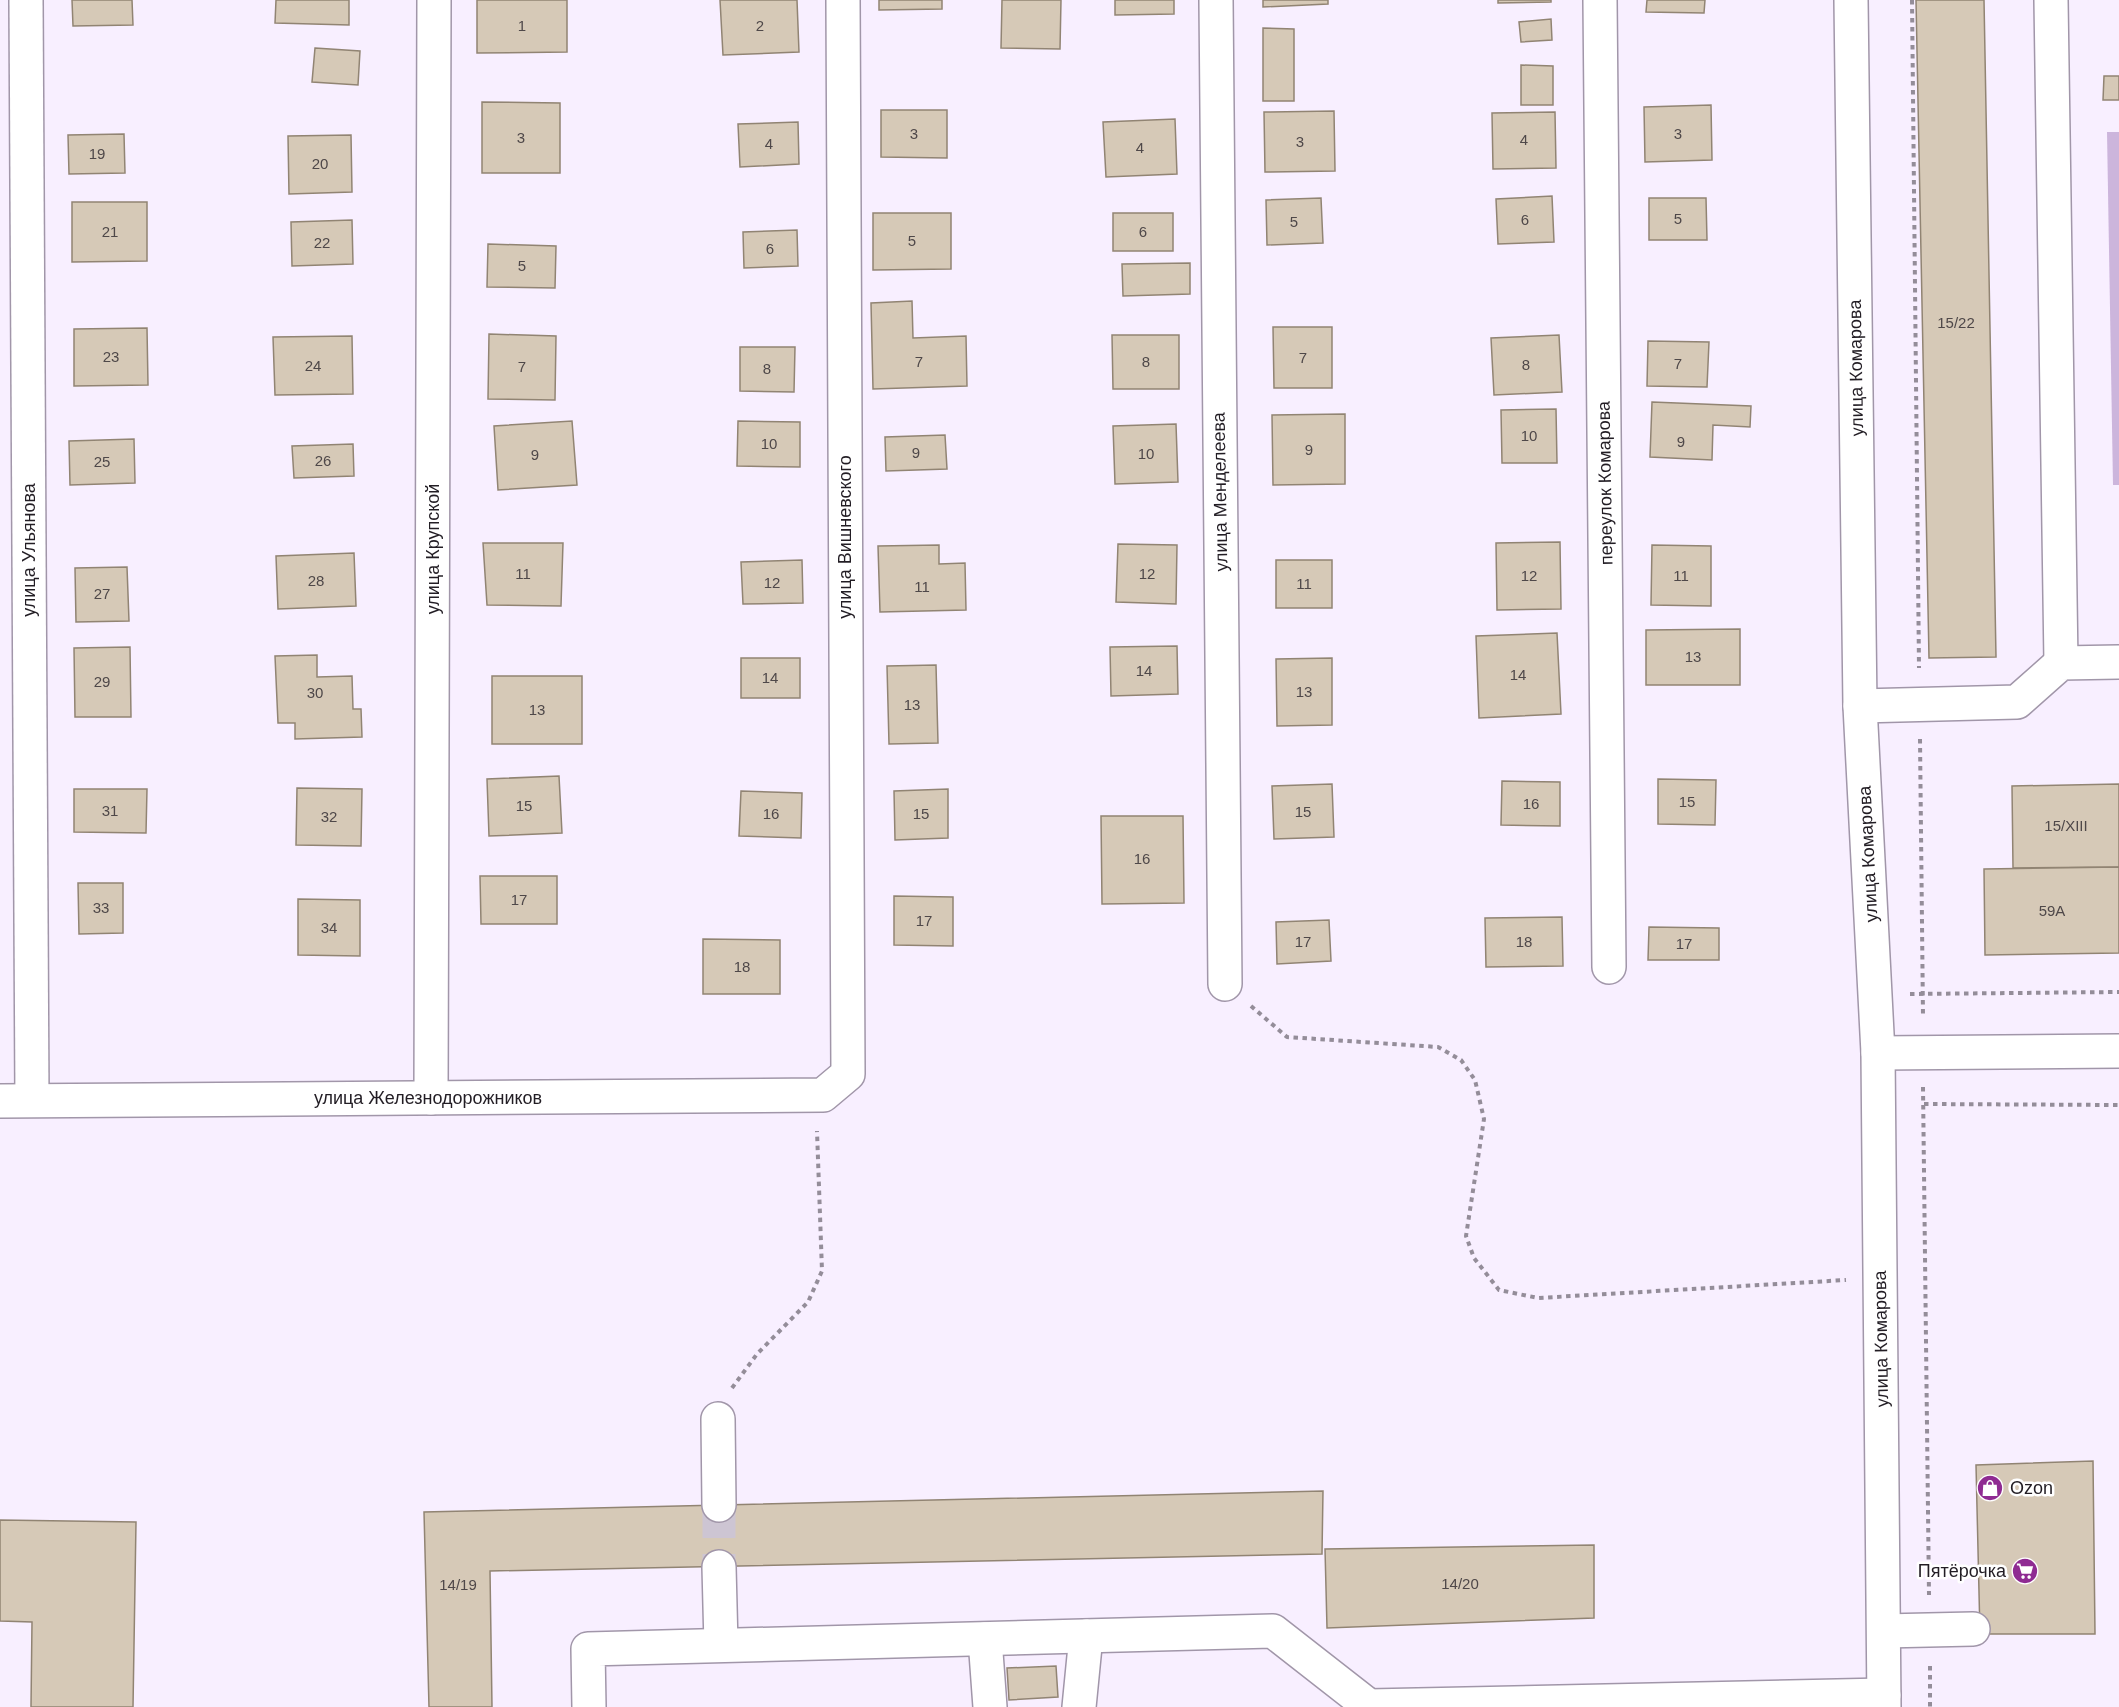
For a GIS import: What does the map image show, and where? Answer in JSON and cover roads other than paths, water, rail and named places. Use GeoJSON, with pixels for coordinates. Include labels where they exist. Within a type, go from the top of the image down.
{"type":"FeatureCollection","features":[{"type":"Feature","properties":{"kind":"street","name":"улица Ульянова"},"geometry":{"type":"LineString","coordinates":[[26,0],[32,1100]]}},
{"type":"Feature","properties":{"kind":"street","name":"улица Крупской"},"geometry":{"type":"LineString","coordinates":[[431,1098],[434,0]]}},
{"type":"Feature","properties":{"kind":"street","name":"улица Вишневского"},"geometry":{"type":"LineString","coordinates":[[843,0],[848,1074]]}},
{"type":"Feature","properties":{"kind":"street","name":"улица Менделеева"},"geometry":{"type":"LineString","coordinates":[[1216,0],[1225,984]]}},
{"type":"Feature","properties":{"kind":"street","name":"переулок Комарова"},"geometry":{"type":"LineString","coordinates":[[1600,0],[1610,967]]}},
{"type":"Feature","properties":{"kind":"street","name":"улица Комарова"},"geometry":{"type":"LineString","coordinates":[[1851,0],[1860,706],[1878,1053],[1884,1701]]}},
{"type":"Feature","properties":{"kind":"street"},"geometry":{"type":"LineString","coordinates":[[2051,0],[2061,663]]}},
{"type":"Feature","properties":{"kind":"street"},"geometry":{"type":"LineString","coordinates":[[1860,706],[2017,702],[2061,663],[2119,662]]}},
{"type":"Feature","properties":{"kind":"street"},"geometry":{"type":"LineString","coordinates":[[1878,1053],[2119,1051]]}},
{"type":"Feature","properties":{"kind":"street","name":"улица Железнодорожников"},"geometry":{"type":"LineString","coordinates":[[0,1101],[823,1095],[848,1074]]}},
{"type":"Feature","properties":{"kind":"street"},"geometry":{"type":"LineString","coordinates":[[718,1419],[719,1505]]}},
{"type":"Feature","properties":{"kind":"street"},"geometry":{"type":"LineString","coordinates":[[720,1567],[720,1645]]}},
{"type":"Feature","properties":{"kind":"street"},"geometry":{"type":"LineString","coordinates":[[1884,1631],[1973,1629]]}},
{"type":"Feature","properties":{"kind":"street"},"geometry":{"type":"LineString","coordinates":[[590,1707],[588,1648],[1273,1631],[1369,1706],[1884,1701]]}},
{"type":"Feature","properties":{"kind":"street"},"geometry":{"type":"LineString","coordinates":[[1079,1707],[1086,1636]]}},
{"type":"Feature","properties":{"kind":"street"},"geometry":{"type":"LineString","coordinates":[[985,1639],[990,1707]]}},
{"type":"Feature","properties":{"kind":"tunnel"},"geometry":{"type":"LineString","coordinates":[[719,1505],[719,1567]]}},
{"type":"Feature","properties":{"kind":"place","name":"Ozon"},"geometry":{"type":"Point","coordinates":[1990,1488]}},
{"type":"Feature","properties":{"kind":"place","name":"Пятёрочка"},"geometry":{"type":"Point","coordinates":[2025,1571]}}]}
